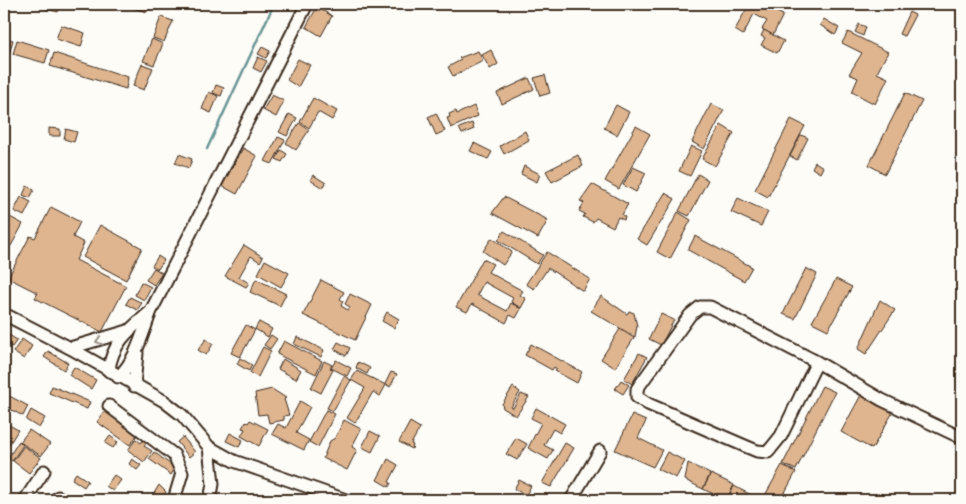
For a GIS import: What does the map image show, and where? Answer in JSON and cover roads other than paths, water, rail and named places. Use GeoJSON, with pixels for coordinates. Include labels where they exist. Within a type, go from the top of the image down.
{"type":"FeatureCollection","features":[{"type":"Feature","properties":{"kind":"street"},"geometry":{"type":"LineString","coordinates":[[113,374],[127,369],[151,311],[307,4]]}},
{"type":"Feature","properties":{"kind":"street"},"geometry":{"type":"LineString","coordinates":[[817,362],[781,436],[768,452],[757,451],[745,446],[648,404],[637,396],[637,390],[690,315],[700,307],[710,307],[817,362],[882,400],[962,438]]}},
{"type":"Feature","properties":{"kind":"street"},"geometry":{"type":"LineString","coordinates":[[113,374],[110,358],[114,350],[128,332],[151,311]]}},
{"type":"Feature","properties":{"kind":"street"},"geometry":{"type":"LineString","coordinates":[[4,314],[70,348],[164,402],[182,415],[209,447],[234,461],[346,500]]}},
{"type":"Feature","properties":{"kind":"street"},"geometry":{"type":"LineString","coordinates":[[70,348],[128,332]]}},
{"type":"Feature","properties":{"kind":"street"},"geometry":{"type":"LineString","coordinates":[[134,386],[138,344]]}},
{"type":"Feature","properties":{"kind":"street"},"geometry":{"type":"LineString","coordinates":[[109,406],[174,455],[182,472],[174,500]]}},
{"type":"Feature","properties":{"kind":"street"},"geometry":{"type":"LineString","coordinates":[[209,447],[213,484],[210,500]]}},
{"type":"Feature","properties":{"kind":"street"},"geometry":{"type":"LineString","coordinates":[[571,500],[600,451]]}},
{"type":"Feature","properties":{"kind":"street"},"geometry":{"type":"LineString","coordinates":[[25,500],[44,471]]}},
{"type":"Feature","properties":{"kind":"waterway"},"geometry":{"type":"LineString","coordinates":[[207,149],[274,4]]}}]}
